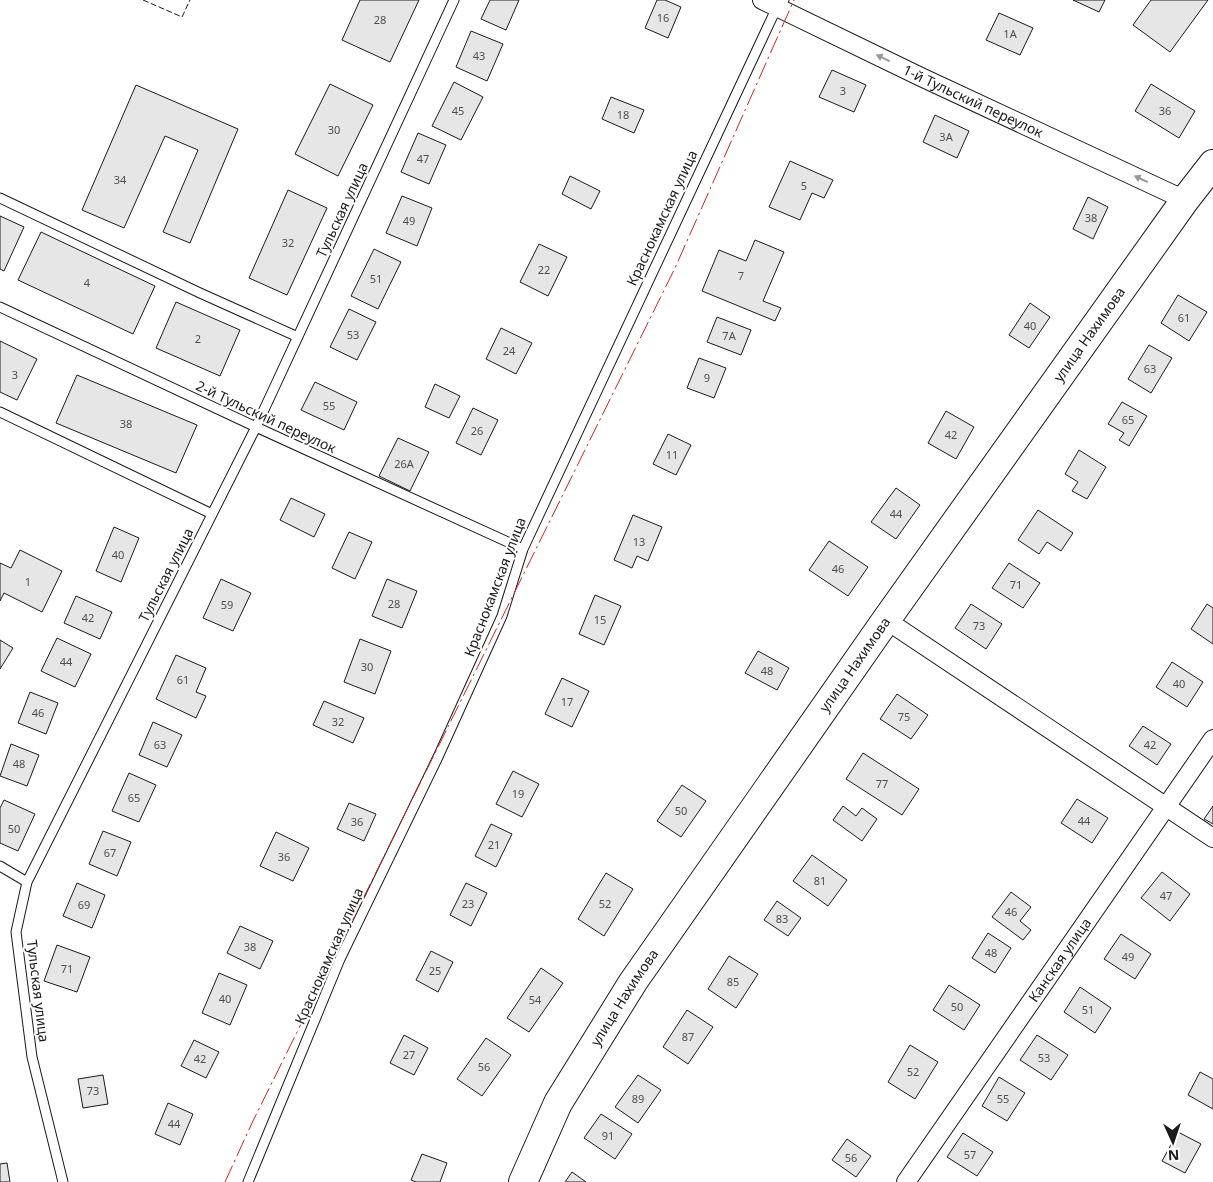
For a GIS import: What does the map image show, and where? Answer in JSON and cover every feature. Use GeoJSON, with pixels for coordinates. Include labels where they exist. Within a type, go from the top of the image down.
{"type":"FeatureCollection","features":[{"type":"Feature","properties":{"kind":"main road","name":"улица Нахимова"},"geometry":{"type":"LineString","coordinates":[[523,1182],[558,1103],[633,982],[886,620],[1185,200],[1213,164]]}},
{"type":"Feature","properties":{"kind":"street","name":"1-й Тульский переулок"},"geometry":{"type":"LineString","coordinates":[[774,2],[922,77],[1185,200]]}},
{"type":"Feature","properties":{"kind":"street"},"geometry":{"type":"LineString","coordinates":[[886,620],[1213,838]]}},
{"type":"Feature","properties":{"kind":"street","name":"Канская улица"},"geometry":{"type":"LineString","coordinates":[[906,1182],[1213,739]]}},
{"type":"Feature","properties":{"kind":"lane","name":"Тульская улица"},"geometry":{"type":"LineString","coordinates":[[63,1182],[32,1057],[16,932],[27,882],[256,428],[451,1]]}},
{"type":"Feature","properties":{"kind":"lane","name":"Краснокамская улица"},"geometry":{"type":"LineString","coordinates":[[248,1182],[340,959],[438,757],[502,616],[522,549],[774,2]]}},
{"type":"Feature","properties":{"kind":"lane"},"geometry":{"type":"LineString","coordinates":[[0,198],[200,293],[298,337]]}},
{"type":"Feature","properties":{"kind":"lane","name":"2-й Тульский переулок"},"geometry":{"type":"LineString","coordinates":[[0,306],[256,428],[522,549]]}},
{"type":"Feature","properties":{"kind":"lane"},"geometry":{"type":"LineString","coordinates":[[0,412],[212,514]]}},
{"type":"Feature","properties":{"kind":"lane"},"geometry":{"type":"LineString","coordinates":[[0,866],[27,882]]}},
{"type":"Feature","properties":{"kind":"building"},"geometry":{"type":"Polygon","coordinates":[[[360,0],[419,0],[390,62],[342,40],[360,0]]]}},
{"type":"Feature","properties":{"kind":"building"},"geometry":{"type":"Polygon","coordinates":[[[490,0],[519,0],[506,30],[481,19],[490,0]]]}},
{"type":"Feature","properties":{"kind":"building"},"geometry":{"type":"Polygon","coordinates":[[[657,0],[665,0],[681,7],[668,38],[645,28],[657,0]]]}},
{"type":"Feature","properties":{"kind":"building"},"geometry":{"type":"Polygon","coordinates":[[[1073,0],[1105,0],[1099,12],[1073,0]]]}},
{"type":"Feature","properties":{"kind":"building"},"geometry":{"type":"Polygon","coordinates":[[[1151,0],[1208,0],[1170,52],[1133,25],[1151,0]]]}},
{"type":"Feature","properties":{"kind":"building"},"geometry":{"type":"Polygon","coordinates":[[[999,13],[1033,28],[1020,55],[986,40],[999,13]]]}},
{"type":"Feature","properties":{"kind":"building"},"geometry":{"type":"Polygon","coordinates":[[[471,31],[503,44],[487,81],[456,67],[471,31]]]}},
{"type":"Feature","properties":{"kind":"building"},"geometry":{"type":"Polygon","coordinates":[[[832,70],[866,85],[854,112],[819,97],[832,70]]]}},
{"type":"Feature","properties":{"kind":"building"},"geometry":{"type":"Polygon","coordinates":[[[454,82],[483,97],[461,140],[432,126],[454,82]]]}},
{"type":"Feature","properties":{"kind":"building"},"geometry":{"type":"Polygon","coordinates":[[[330,84],[373,105],[338,176],[295,154],[330,84]]]}},
{"type":"Feature","properties":{"kind":"building"},"geometry":{"type":"Polygon","coordinates":[[[1151,84],[1195,111],[1179,138],[1135,111],[1151,84]]]}},
{"type":"Feature","properties":{"kind":"building"},"geometry":{"type":"Polygon","coordinates":[[[136,85],[238,129],[190,243],[163,232],[198,150],[165,136],[124,228],[82,210],[136,85]]]}},
{"type":"Feature","properties":{"kind":"building"},"geometry":{"type":"Polygon","coordinates":[[[611,97],[644,110],[634,133],[602,119],[611,97]]]}},
{"type":"Feature","properties":{"kind":"building"},"geometry":{"type":"Polygon","coordinates":[[[935,115],[969,131],[957,158],[923,142],[935,115]]]}},
{"type":"Feature","properties":{"kind":"building"},"geometry":{"type":"Polygon","coordinates":[[[418,133],[446,145],[429,184],[401,172],[418,133]]]}},
{"type":"Feature","properties":{"kind":"building"},"geometry":{"type":"Polygon","coordinates":[[[790,161],[833,180],[824,198],[812,193],[800,220],[769,207],[790,161]]]}},
{"type":"Feature","properties":{"kind":"building"},"geometry":{"type":"Polygon","coordinates":[[[570,176],[600,191],[591,209],[562,194],[570,176]]]}},
{"type":"Feature","properties":{"kind":"building"},"geometry":{"type":"Polygon","coordinates":[[[288,190],[327,208],[287,295],[249,278],[288,190]]]}},
{"type":"Feature","properties":{"kind":"building"},"geometry":{"type":"Polygon","coordinates":[[[402,196],[432,208],[417,246],[386,233],[402,196]]]}},
{"type":"Feature","properties":{"kind":"building"},"geometry":{"type":"Polygon","coordinates":[[[1088,197],[1108,207],[1093,239],[1073,229],[1088,197]]]}},
{"type":"Feature","properties":{"kind":"building"},"geometry":{"type":"Polygon","coordinates":[[[0,216],[24,227],[4,271],[0,269],[0,216]]]}},
{"type":"Feature","properties":{"kind":"building"},"geometry":{"type":"Polygon","coordinates":[[[41,232],[155,286],[133,334],[18,280],[41,232]]]}},
{"type":"Feature","properties":{"kind":"building"},"geometry":{"type":"Polygon","coordinates":[[[755,240],[784,252],[763,301],[781,308],[775,321],[702,291],[719,250],[746,261],[755,240]]]}},
{"type":"Feature","properties":{"kind":"building"},"geometry":{"type":"Polygon","coordinates":[[[539,244],[567,257],[548,296],[520,282],[539,244]]]}},
{"type":"Feature","properties":{"kind":"building"},"geometry":{"type":"Polygon","coordinates":[[[374,249],[401,262],[378,309],[351,296],[374,249]]]}},
{"type":"Feature","properties":{"kind":"building"},"geometry":{"type":"Polygon","coordinates":[[[1178,295],[1207,312],[1189,341],[1161,323],[1178,295]]]}},
{"type":"Feature","properties":{"kind":"building"},"geometry":{"type":"Polygon","coordinates":[[[176,302],[240,330],[220,376],[156,348],[176,302]]]}},
{"type":"Feature","properties":{"kind":"building"},"geometry":{"type":"Polygon","coordinates":[[[1030,303],[1050,317],[1029,348],[1009,335],[1030,303]]]}},
{"type":"Feature","properties":{"kind":"building"},"geometry":{"type":"Polygon","coordinates":[[[349,309],[376,322],[357,360],[330,347],[349,309]]]}},
{"type":"Feature","properties":{"kind":"building"},"geometry":{"type":"Polygon","coordinates":[[[717,317],[751,330],[741,355],[707,342],[717,317]]]}},
{"type":"Feature","properties":{"kind":"building"},"geometry":{"type":"Polygon","coordinates":[[[501,328],[532,343],[516,374],[486,359],[501,328]]]}},
{"type":"Feature","properties":{"kind":"building"},"geometry":{"type":"Polygon","coordinates":[[[0,341],[37,359],[17,400],[0,392],[0,341]]]}},
{"type":"Feature","properties":{"kind":"building"},"geometry":{"type":"Polygon","coordinates":[[[1149,345],[1172,358],[1151,393],[1128,379],[1149,345]]]}},
{"type":"Feature","properties":{"kind":"building"},"geometry":{"type":"Polygon","coordinates":[[[699,358],[726,368],[714,398],[687,388],[699,358]]]}},
{"type":"Feature","properties":{"kind":"building"},"geometry":{"type":"Polygon","coordinates":[[[77,375],[197,425],[176,473],[56,423],[77,375]]]}},
{"type":"Feature","properties":{"kind":"building"},"geometry":{"type":"Polygon","coordinates":[[[315,382],[357,402],[344,430],[301,410],[315,382]]]}},
{"type":"Feature","properties":{"kind":"building"},"geometry":{"type":"Polygon","coordinates":[[[435,384],[460,396],[449,418],[425,407],[435,384]]]}},
{"type":"Feature","properties":{"kind":"building"},"geometry":{"type":"Polygon","coordinates":[[[1122,402],[1147,416],[1129,446],[1119,440],[1124,433],[1108,424],[1122,402]]]}},
{"type":"Feature","properties":{"kind":"building"},"geometry":{"type":"Polygon","coordinates":[[[473,408],[498,420],[481,455],[456,443],[473,408]]]}},
{"type":"Feature","properties":{"kind":"building"},"geometry":{"type":"Polygon","coordinates":[[[946,411],[974,427],[956,459],[928,443],[946,411]]]}},
{"type":"Feature","properties":{"kind":"building"},"geometry":{"type":"Polygon","coordinates":[[[668,434],[691,445],[676,475],[653,464],[668,434]]]}},
{"type":"Feature","properties":{"kind":"building"},"geometry":{"type":"Polygon","coordinates":[[[398,438],[429,452],[410,491],[379,476],[398,438]]]}},
{"type":"Feature","properties":{"kind":"building"},"geometry":{"type":"Polygon","coordinates":[[[1079,450],[1106,467],[1087,499],[1072,491],[1078,482],[1065,474],[1079,450]]]}},
{"type":"Feature","properties":{"kind":"building"},"geometry":{"type":"Polygon","coordinates":[[[896,488],[920,505],[896,539],[871,522],[896,488]]]}},
{"type":"Feature","properties":{"kind":"building"},"geometry":{"type":"Polygon","coordinates":[[[291,498],[325,514],[314,537],[280,520],[291,498]]]}},
{"type":"Feature","properties":{"kind":"building"},"geometry":{"type":"Polygon","coordinates":[[[1038,510],[1073,533],[1061,551],[1047,542],[1039,554],[1018,540],[1038,510]]]}},
{"type":"Feature","properties":{"kind":"building"},"geometry":{"type":"Polygon","coordinates":[[[633,515],[662,527],[648,561],[637,556],[632,568],[614,560],[633,515]]]}},
{"type":"Feature","properties":{"kind":"building"},"geometry":{"type":"Polygon","coordinates":[[[114,527],[139,538],[121,582],[96,571],[114,527]]]}},
{"type":"Feature","properties":{"kind":"building"},"geometry":{"type":"Polygon","coordinates":[[[349,532],[372,542],[355,579],[332,568],[349,532]]]}},
{"type":"Feature","properties":{"kind":"building"},"geometry":{"type":"Polygon","coordinates":[[[829,541],[868,567],[848,596],[809,570],[829,541]]]}},
{"type":"Feature","properties":{"kind":"building"},"geometry":{"type":"Polygon","coordinates":[[[20,550],[62,571],[42,612],[4,593],[0,601],[0,563],[11,568],[20,550]]]}},
{"type":"Feature","properties":{"kind":"building"},"geometry":{"type":"Polygon","coordinates":[[[1009,563],[1040,583],[1023,608],[992,588],[1009,563]]]}},
{"type":"Feature","properties":{"kind":"building"},"geometry":{"type":"Polygon","coordinates":[[[221,579],[251,593],[233,631],[203,618],[221,579]]]}},
{"type":"Feature","properties":{"kind":"building"},"geometry":{"type":"Polygon","coordinates":[[[387,579],[417,591],[402,628],[372,616],[387,579]]]}},
{"type":"Feature","properties":{"kind":"building"},"geometry":{"type":"Polygon","coordinates":[[[595,595],[621,606],[604,645],[579,634],[595,595]]]}},
{"type":"Feature","properties":{"kind":"building"},"geometry":{"type":"Polygon","coordinates":[[[76,596],[112,612],[100,639],[64,623],[76,596]]]}},
{"type":"Feature","properties":{"kind":"building"},"geometry":{"type":"Polygon","coordinates":[[[971,604],[1002,624],[986,649],[955,628],[971,604]]]}},
{"type":"Feature","properties":{"kind":"building"},"geometry":{"type":"Polygon","coordinates":[[[1207,604],[1213,608],[1213,644],[1191,629],[1207,604]]]}},
{"type":"Feature","properties":{"kind":"building"},"geometry":{"type":"Polygon","coordinates":[[[57,638],[91,654],[75,687],[41,671],[57,638]]]}},
{"type":"Feature","properties":{"kind":"building"},"geometry":{"type":"Polygon","coordinates":[[[360,639],[391,651],[375,694],[344,682],[360,639]]]}},
{"type":"Feature","properties":{"kind":"building"},"geometry":{"type":"Polygon","coordinates":[[[0,640],[13,648],[0,669],[0,640]]]}},
{"type":"Feature","properties":{"kind":"building"},"geometry":{"type":"Polygon","coordinates":[[[758,651],[789,668],[777,690],[745,673],[758,651]]]}},
{"type":"Feature","properties":{"kind":"building"},"geometry":{"type":"Polygon","coordinates":[[[176,655],[206,668],[196,692],[206,696],[196,718],[156,699],[176,655]]]}},
{"type":"Feature","properties":{"kind":"building"},"geometry":{"type":"Polygon","coordinates":[[[1172,662],[1203,682],[1187,707],[1156,687],[1172,662]]]}},
{"type":"Feature","properties":{"kind":"building"},"geometry":{"type":"Polygon","coordinates":[[[562,678],[589,691],[572,727],[545,714],[562,678]]]}},
{"type":"Feature","properties":{"kind":"building"},"geometry":{"type":"Polygon","coordinates":[[[30,692],[58,703],[46,734],[18,723],[30,692]]]}},
{"type":"Feature","properties":{"kind":"building"},"geometry":{"type":"Polygon","coordinates":[[[897,694],[928,715],[911,739],[880,719],[897,694]]]}},
{"type":"Feature","properties":{"kind":"building"},"geometry":{"type":"Polygon","coordinates":[[[324,701],[364,718],[353,743],[313,725],[324,701]]]}},
{"type":"Feature","properties":{"kind":"building"},"geometry":{"type":"Polygon","coordinates":[[[153,722],[182,735],[167,767],[139,755],[153,722]]]}},
{"type":"Feature","properties":{"kind":"building"},"geometry":{"type":"Polygon","coordinates":[[[1143,726],[1171,744],[1157,765],[1129,746],[1143,726]]]}},
{"type":"Feature","properties":{"kind":"building"},"geometry":{"type":"Polygon","coordinates":[[[11,744],[39,755],[27,786],[0,776],[11,744]]]}},
{"type":"Feature","properties":{"kind":"building"},"geometry":{"type":"Polygon","coordinates":[[[863,753],[919,789],[902,815],[846,779],[863,753]]]}},
{"type":"Feature","properties":{"kind":"building"},"geometry":{"type":"Polygon","coordinates":[[[513,771],[539,784],[522,817],[496,804],[513,771]]]}},
{"type":"Feature","properties":{"kind":"building"},"geometry":{"type":"Polygon","coordinates":[[[129,773],[156,785],[139,822],[112,811],[129,773]]]}},
{"type":"Feature","properties":{"kind":"building"},"geometry":{"type":"Polygon","coordinates":[[[682,785],[706,801],[681,837],[657,821],[682,785]]]}},
{"type":"Feature","properties":{"kind":"building"},"geometry":{"type":"Polygon","coordinates":[[[1077,799],[1108,818],[1092,843],[1061,823],[1077,799]]]}},
{"type":"Feature","properties":{"kind":"building"},"geometry":{"type":"Polygon","coordinates":[[[4,800],[35,814],[18,851],[0,843],[0,808],[4,800]]]}},
{"type":"Feature","properties":{"kind":"building"},"geometry":{"type":"Polygon","coordinates":[[[349,803],[376,814],[364,841],[337,829],[349,803]]]}},
{"type":"Feature","properties":{"kind":"building"},"geometry":{"type":"Polygon","coordinates":[[[843,806],[856,816],[862,808],[877,819],[862,841],[833,820],[843,806]]]}},
{"type":"Feature","properties":{"kind":"building"},"geometry":{"type":"Polygon","coordinates":[[[1213,806],[1213,824],[1204,819],[1213,806]]]}},
{"type":"Feature","properties":{"kind":"building"},"geometry":{"type":"Polygon","coordinates":[[[491,824],[512,834],[496,867],[475,856],[491,824]]]}},
{"type":"Feature","properties":{"kind":"building"},"geometry":{"type":"Polygon","coordinates":[[[103,831],[131,842],[117,876],[89,864],[103,831]]]}},
{"type":"Feature","properties":{"kind":"building"},"geometry":{"type":"Polygon","coordinates":[[[276,832],[309,848],[293,881],[260,866],[276,832]]]}},
{"type":"Feature","properties":{"kind":"building"},"geometry":{"type":"Polygon","coordinates":[[[812,855],[847,880],[828,906],[793,881],[812,855]]]}},
{"type":"Feature","properties":{"kind":"building"},"geometry":{"type":"Polygon","coordinates":[[[1162,872],[1190,894],[1170,921],[1141,898],[1162,872]]]}},
{"type":"Feature","properties":{"kind":"building"},"geometry":{"type":"Polygon","coordinates":[[[606,873],[633,889],[604,936],[578,919],[606,873]]]}},
{"type":"Feature","properties":{"kind":"building"},"geometry":{"type":"Polygon","coordinates":[[[77,883],[105,895],[92,928],[63,916],[77,883]]]}},
{"type":"Feature","properties":{"kind":"building"},"geometry":{"type":"Polygon","coordinates":[[[466,883],[487,893],[471,926],[450,915],[466,883]]]}},
{"type":"Feature","properties":{"kind":"building"},"geometry":{"type":"Polygon","coordinates":[[[1011,892],[1031,907],[1020,921],[1031,930],[1023,940],[992,917],[1011,892]]]}},
{"type":"Feature","properties":{"kind":"building"},"geometry":{"type":"Polygon","coordinates":[[[777,901],[801,918],[788,936],[764,920],[777,901]]]}},
{"type":"Feature","properties":{"kind":"building"},"geometry":{"type":"Polygon","coordinates":[[[240,926],[273,941],[260,969],[227,953],[240,926]]]}},
{"type":"Feature","properties":{"kind":"building"},"geometry":{"type":"Polygon","coordinates":[[[988,933],[1011,948],[995,973],[972,958],[988,933]]]}},
{"type":"Feature","properties":{"kind":"building"},"geometry":{"type":"Polygon","coordinates":[[[1121,934],[1151,954],[1135,979],[1104,959],[1121,934]]]}},
{"type":"Feature","properties":{"kind":"building"},"geometry":{"type":"Polygon","coordinates":[[[57,945],[90,957],[77,992],[44,981],[57,945]]]}},
{"type":"Feature","properties":{"kind":"building"},"geometry":{"type":"Polygon","coordinates":[[[431,951],[453,962],[438,992],[416,980],[431,951]]]}},
{"type":"Feature","properties":{"kind":"building"},"geometry":{"type":"Polygon","coordinates":[[[729,956],[758,974],[736,1008],[708,989],[729,956]]]}},
{"type":"Feature","properties":{"kind":"building"},"geometry":{"type":"Polygon","coordinates":[[[541,968],[563,983],[529,1032],[507,1018],[541,968]]]}},
{"type":"Feature","properties":{"kind":"building"},"geometry":{"type":"Polygon","coordinates":[[[219,973],[247,985],[230,1025],[202,1013],[219,973]]]}},
{"type":"Feature","properties":{"kind":"building"},"geometry":{"type":"Polygon","coordinates":[[[949,985],[980,1005],[964,1030],[933,1010],[949,985]]]}},
{"type":"Feature","properties":{"kind":"building"},"geometry":{"type":"Polygon","coordinates":[[[1080,987],[1111,1008],[1095,1033],[1064,1012],[1080,987]]]}},
{"type":"Feature","properties":{"kind":"building"},"geometry":{"type":"Polygon","coordinates":[[[687,1010],[713,1027],[688,1064],[663,1047],[687,1010]]]}},
{"type":"Feature","properties":{"kind":"building"},"geometry":{"type":"Polygon","coordinates":[[[404,1035],[428,1048],[414,1075],[390,1063],[404,1035]]]}},
{"type":"Feature","properties":{"kind":"building"},"geometry":{"type":"Polygon","coordinates":[[[1037,1035],[1068,1055],[1051,1080],[1020,1060],[1037,1035]]]}},
{"type":"Feature","properties":{"kind":"building"},"geometry":{"type":"Polygon","coordinates":[[[486,1038],[511,1055],[482,1096],[457,1079],[486,1038]]]}},
{"type":"Feature","properties":{"kind":"building"},"geometry":{"type":"Polygon","coordinates":[[[194,1040],[219,1052],[206,1078],[181,1066],[194,1040]]]}},
{"type":"Feature","properties":{"kind":"building"},"geometry":{"type":"Polygon","coordinates":[[[910,1045],[938,1062],[915,1099],[888,1082],[910,1045]]]}},
{"type":"Feature","properties":{"kind":"building"},"geometry":{"type":"Polygon","coordinates":[[[1200,1072],[1213,1079],[1213,1109],[1188,1095],[1200,1072]]]}},
{"type":"Feature","properties":{"kind":"building"},"geometry":{"type":"Polygon","coordinates":[[[103,1075],[108,1104],[83,1108],[78,1079],[103,1075]]]}},
{"type":"Feature","properties":{"kind":"building"},"geometry":{"type":"Polygon","coordinates":[[[638,1075],[661,1090],[638,1123],[615,1107],[638,1075]]]}},
{"type":"Feature","properties":{"kind":"building"},"geometry":{"type":"Polygon","coordinates":[[[999,1077],[1025,1093],[1007,1121],[982,1106],[999,1077]]]}},
{"type":"Feature","properties":{"kind":"building"},"geometry":{"type":"Polygon","coordinates":[[[168,1103],[193,1114],[180,1145],[155,1134],[168,1103]]]}},
{"type":"Feature","properties":{"kind":"building"},"geometry":{"type":"Polygon","coordinates":[[[601,1114],[632,1134],[615,1159],[584,1138],[601,1114]]]}},
{"type":"Feature","properties":{"kind":"building"},"geometry":{"type":"Polygon","coordinates":[[[1178,1132],[1201,1144],[1185,1173],[1162,1161],[1178,1132]]]}},
{"type":"Feature","properties":{"kind":"building"},"geometry":{"type":"Polygon","coordinates":[[[963,1133],[993,1152],[977,1176],[947,1157],[963,1133]]]}},
{"type":"Feature","properties":{"kind":"building"},"geometry":{"type":"Polygon","coordinates":[[[847,1139],[871,1156],[856,1177],[832,1160],[847,1139]]]}},
{"type":"Feature","properties":{"kind":"building"},"geometry":{"type":"Polygon","coordinates":[[[422,1154],[447,1163],[440,1182],[416,1182],[411,1180],[422,1154]]]}},
{"type":"Feature","properties":{"kind":"building"},"geometry":{"type":"Polygon","coordinates":[[[7,1163],[10,1182],[0,1182],[0,1164],[7,1163]]]}},
{"type":"Feature","properties":{"kind":"building"},"geometry":{"type":"Polygon","coordinates":[[[572,1172],[586,1182],[565,1182],[572,1172]]]}},
{"type":"Feature","properties":{"kind":"fence"},"geometry":{"type":"LineString","coordinates":[[143,0],[182,17],[190,0]]}},
{"type":"Feature","properties":{"kind":"power"},"geometry":{"type":"LineString","coordinates":[[225,1182],[252,1123],[675,268],[794,0]]}}]}
